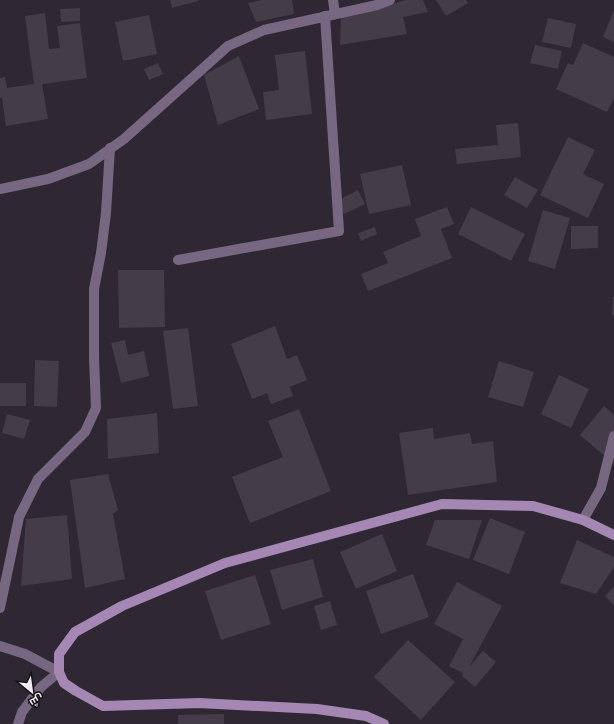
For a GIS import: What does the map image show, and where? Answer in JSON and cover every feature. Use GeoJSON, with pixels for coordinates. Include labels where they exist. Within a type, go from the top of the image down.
{"type":"FeatureCollection","features":[{"type":"Feature","properties":{"kind":"main road"},"geometry":{"type":"LineString","coordinates":[[384,724],[366,716],[309,709],[199,702],[103,706],[64,683],[59,672],[59,654],[76,632],[122,606],[225,563],[442,504],[533,506],[582,520],[614,535]]}},
{"type":"Feature","properties":{"kind":"street"},"geometry":{"type":"LineString","coordinates":[[178,260],[339,230],[330,15],[332,0]]}},
{"type":"Feature","properties":{"kind":"street"},"geometry":{"type":"LineString","coordinates":[[0,189],[48,178],[89,164],[124,138],[228,46],[264,30],[377,5],[390,0]]}},
{"type":"Feature","properties":{"kind":"street"},"geometry":{"type":"LineString","coordinates":[[0,608],[19,517],[38,479],[85,432],[96,408],[94,290],[101,254],[110,148]]}},
{"type":"Feature","properties":{"kind":"street"},"geometry":{"type":"LineString","coordinates":[[582,520],[601,488],[614,436]]}},
{"type":"Feature","properties":{"kind":"street"},"geometry":{"type":"LineString","coordinates":[[0,646],[25,654],[59,672],[41,687],[22,712],[18,724]]}},
{"type":"Feature","properties":{"kind":"building"},"geometry":{"type":"Polygon","coordinates":[[[170,0],[198,0],[198,1],[172,8],[170,0]]]}},
{"type":"Feature","properties":{"kind":"building"},"geometry":{"type":"Polygon","coordinates":[[[262,0],[292,0],[294,14],[256,22],[248,3],[262,0]]]}},
{"type":"Feature","properties":{"kind":"building"},"geometry":{"type":"Polygon","coordinates":[[[405,0],[423,0],[428,12],[403,17],[407,34],[340,45],[341,17],[405,0]]]}},
{"type":"Feature","properties":{"kind":"building"},"geometry":{"type":"Polygon","coordinates":[[[436,0],[466,0],[468,3],[446,16],[436,0]]]}},
{"type":"Feature","properties":{"kind":"building"},"geometry":{"type":"Polygon","coordinates":[[[80,8],[80,21],[61,22],[60,9],[80,8]]]}},
{"type":"Feature","properties":{"kind":"building"},"geometry":{"type":"Polygon","coordinates":[[[614,10],[614,42],[603,37],[614,10]]]}},
{"type":"Feature","properties":{"kind":"building"},"geometry":{"type":"Polygon","coordinates":[[[45,13],[49,49],[60,48],[57,26],[80,23],[87,78],[42,84],[48,119],[6,126],[2,98],[0,98],[0,78],[5,77],[7,88],[34,84],[25,16],[45,13]]]}},
{"type":"Feature","properties":{"kind":"building"},"geometry":{"type":"Polygon","coordinates":[[[149,15],[157,54],[123,61],[115,22],[149,15]]]}},
{"type":"Feature","properties":{"kind":"building"},"geometry":{"type":"Polygon","coordinates":[[[548,18],[576,24],[571,48],[542,42],[548,18]]]}},
{"type":"Feature","properties":{"kind":"building"},"geometry":{"type":"Polygon","coordinates":[[[583,43],[614,57],[614,98],[607,112],[556,89],[568,63],[573,65],[583,43]]]}},
{"type":"Feature","properties":{"kind":"building"},"geometry":{"type":"Polygon","coordinates":[[[535,45],[562,51],[558,69],[530,63],[535,45]]]}},
{"type":"Feature","properties":{"kind":"building"},"geometry":{"type":"Polygon","coordinates":[[[305,51],[312,114],[266,120],[263,92],[279,90],[275,55],[305,51]]]}},
{"type":"Feature","properties":{"kind":"building"},"geometry":{"type":"Polygon","coordinates":[[[239,56],[259,109],[218,125],[204,75],[239,56]]]}},
{"type":"Feature","properties":{"kind":"building"},"geometry":{"type":"Polygon","coordinates":[[[158,63],[163,74],[149,80],[144,69],[158,63]]]}},
{"type":"Feature","properties":{"kind":"building"},"geometry":{"type":"Polygon","coordinates":[[[518,123],[521,157],[457,164],[455,149],[498,145],[496,125],[518,123]]]}},
{"type":"Feature","properties":{"kind":"building"},"geometry":{"type":"Polygon","coordinates":[[[568,137],[595,150],[583,174],[604,184],[588,218],[540,195],[568,137]]]}},
{"type":"Feature","properties":{"kind":"building"},"geometry":{"type":"Polygon","coordinates":[[[402,165],[411,205],[369,214],[360,174],[402,165]]]}},
{"type":"Feature","properties":{"kind":"building"},"geometry":{"type":"Polygon","coordinates":[[[515,177],[538,190],[527,208],[504,195],[515,177]]]}},
{"type":"Feature","properties":{"kind":"building"},"geometry":{"type":"Polygon","coordinates":[[[358,190],[365,204],[344,214],[337,201],[358,190]]]}},
{"type":"Feature","properties":{"kind":"building"},"geometry":{"type":"Polygon","coordinates":[[[447,207],[454,224],[441,229],[452,258],[368,291],[361,274],[388,263],[383,252],[421,236],[415,219],[447,207]]]}},
{"type":"Feature","properties":{"kind":"building"},"geometry":{"type":"Polygon","coordinates":[[[471,207],[525,234],[511,261],[458,234],[471,207]]]}},
{"type":"Feature","properties":{"kind":"building"},"geometry":{"type":"Polygon","coordinates":[[[543,210],[570,218],[555,269],[528,261],[543,210]]]}},
{"type":"Feature","properties":{"kind":"building"},"geometry":{"type":"Polygon","coordinates":[[[571,226],[598,226],[598,248],[571,249],[571,226]]]}},
{"type":"Feature","properties":{"kind":"building"},"geometry":{"type":"Polygon","coordinates":[[[375,227],[377,234],[361,241],[358,233],[375,227]]]}},
{"type":"Feature","properties":{"kind":"building"},"geometry":{"type":"Polygon","coordinates":[[[118,270],[164,270],[165,327],[119,328],[118,270]]]}},
{"type":"Feature","properties":{"kind":"building"},"geometry":{"type":"Polygon","coordinates":[[[613,297],[614,315],[612,315],[613,297]]]}},
{"type":"Feature","properties":{"kind":"building"},"geometry":{"type":"Polygon","coordinates":[[[275,326],[287,359],[297,355],[307,380],[290,387],[293,396],[271,404],[267,393],[252,399],[231,344],[275,326]]]}},
{"type":"Feature","properties":{"kind":"building"},"geometry":{"type":"Polygon","coordinates":[[[188,328],[198,406],[173,409],[163,331],[188,328]]]}},
{"type":"Feature","properties":{"kind":"building"},"geometry":{"type":"Polygon","coordinates":[[[125,340],[128,355],[144,351],[149,376],[121,383],[111,343],[125,340]]]}},
{"type":"Feature","properties":{"kind":"building"},"geometry":{"type":"Polygon","coordinates":[[[35,360],[59,361],[57,407],[34,406],[35,360]]]}},
{"type":"Feature","properties":{"kind":"building"},"geometry":{"type":"Polygon","coordinates":[[[499,361],[534,372],[523,407],[488,397],[499,361]]]}},
{"type":"Feature","properties":{"kind":"building"},"geometry":{"type":"Polygon","coordinates":[[[559,375],[589,389],[571,428],[541,414],[559,375]]]}},
{"type":"Feature","properties":{"kind":"building"},"geometry":{"type":"Polygon","coordinates":[[[0,383],[26,383],[26,406],[0,406],[0,383]]]}},
{"type":"Feature","properties":{"kind":"building"},"geometry":{"type":"Polygon","coordinates":[[[604,406],[614,415],[614,464],[580,435],[604,406]]]}},
{"type":"Feature","properties":{"kind":"building"},"geometry":{"type":"Polygon","coordinates":[[[299,409],[331,491],[250,523],[232,477],[283,457],[268,421],[299,409]]]}},
{"type":"Feature","properties":{"kind":"building"},"geometry":{"type":"Polygon","coordinates":[[[157,413],[159,453],[108,459],[107,419],[157,413]]]}},
{"type":"Feature","properties":{"kind":"building"},"geometry":{"type":"Polygon","coordinates":[[[7,414],[30,420],[24,439],[2,433],[7,414]]]}},
{"type":"Feature","properties":{"kind":"building"},"geometry":{"type":"Polygon","coordinates":[[[433,428],[434,439],[470,433],[472,444],[493,441],[497,482],[408,495],[399,433],[433,428]]]}},
{"type":"Feature","properties":{"kind":"building"},"geometry":{"type":"Polygon","coordinates":[[[108,474],[118,510],[113,514],[125,579],[85,588],[70,480],[108,474]]]}},
{"type":"Feature","properties":{"kind":"building"},"geometry":{"type":"Polygon","coordinates":[[[67,515],[72,579],[21,586],[26,519],[67,515]]]}},
{"type":"Feature","properties":{"kind":"building"},"geometry":{"type":"Polygon","coordinates":[[[490,518],[525,532],[509,574],[473,560],[490,518]]]}},
{"type":"Feature","properties":{"kind":"building"},"geometry":{"type":"Polygon","coordinates":[[[435,520],[482,520],[469,559],[426,545],[435,520]]]}},
{"type":"Feature","properties":{"kind":"building"},"geometry":{"type":"Polygon","coordinates":[[[382,534],[397,571],[356,589],[340,552],[382,534]]]}},
{"type":"Feature","properties":{"kind":"building"},"geometry":{"type":"Polygon","coordinates":[[[577,540],[614,557],[614,567],[596,594],[560,583],[577,540]]]}},
{"type":"Feature","properties":{"kind":"building"},"geometry":{"type":"Polygon","coordinates":[[[313,559],[323,597],[282,610],[270,570],[313,559]]]}},
{"type":"Feature","properties":{"kind":"building"},"geometry":{"type":"Polygon","coordinates":[[[413,574],[429,617],[381,634],[366,591],[413,574]]]}},
{"type":"Feature","properties":{"kind":"building"},"geometry":{"type":"Polygon","coordinates":[[[255,575],[271,624],[221,640],[205,591],[255,575]]]}},
{"type":"Feature","properties":{"kind":"building"},"geometry":{"type":"Polygon","coordinates":[[[457,582],[502,606],[469,667],[483,651],[496,662],[475,687],[462,676],[463,673],[449,666],[463,639],[434,624],[457,582]]]}},
{"type":"Feature","properties":{"kind":"building"},"geometry":{"type":"Polygon","coordinates":[[[614,587],[614,605],[605,596],[614,587]]]}},
{"type":"Feature","properties":{"kind":"building"},"geometry":{"type":"Polygon","coordinates":[[[330,601],[337,625],[321,630],[314,606],[330,601]]]}},
{"type":"Feature","properties":{"kind":"building"},"geometry":{"type":"Polygon","coordinates":[[[408,640],[455,682],[421,720],[374,677],[408,640]]]}},
{"type":"Feature","properties":{"kind":"building"},"geometry":{"type":"Polygon","coordinates":[[[224,714],[224,724],[178,724],[178,715],[224,714]]]}}]}
